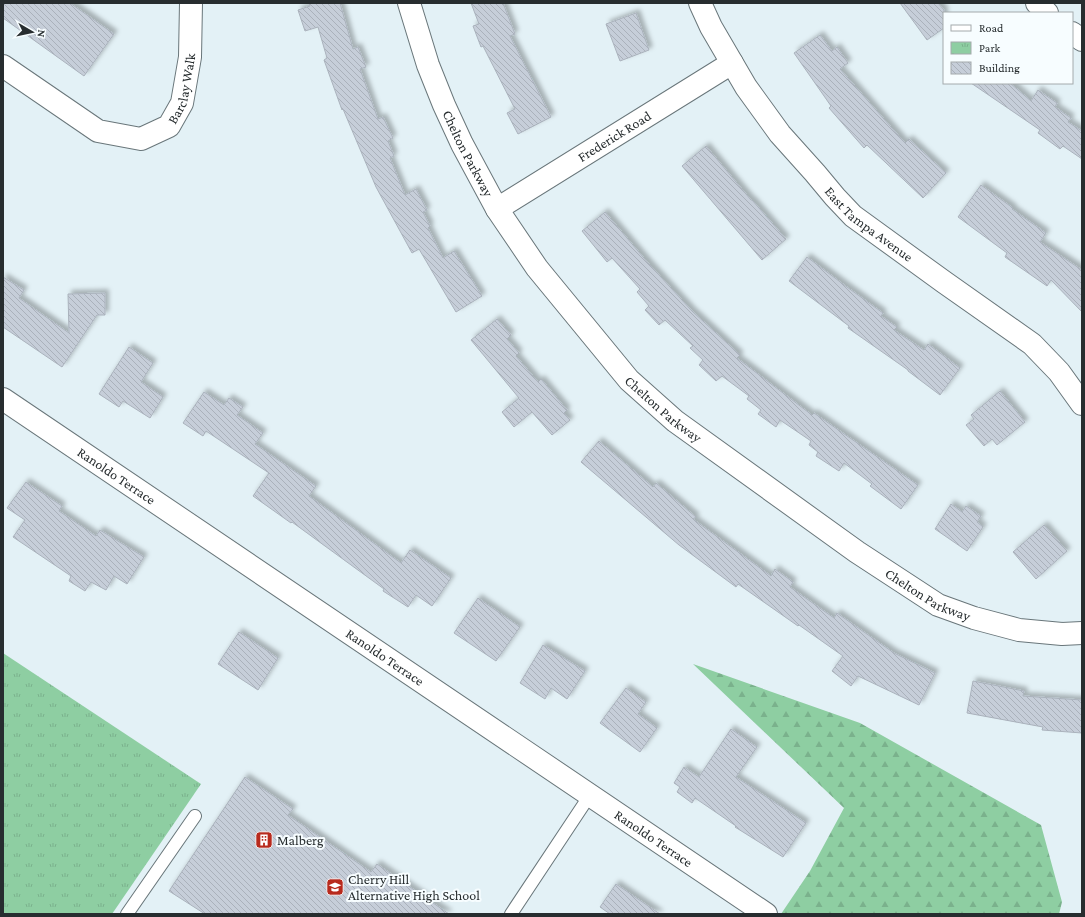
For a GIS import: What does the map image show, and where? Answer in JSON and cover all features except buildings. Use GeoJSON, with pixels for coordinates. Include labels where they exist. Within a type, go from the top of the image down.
{"type":"FeatureCollection","features":[{"type":"Feature","properties":{"kind":"street","name":"Barclay Walk"},"geometry":{"type":"LineString","coordinates":[[3,66],[98,131],[141,139],[169,126],[182,103],[190,57],[191,3]]}},
{"type":"Feature","properties":{"kind":"street","name":"Chelton Parkway"},"geometry":{"type":"LineString","coordinates":[[409,3],[428,65],[444,105],[462,144],[497,209],[537,268],[629,380],[675,420],[706,443],[857,552],[938,605],[974,618],[1019,630],[1062,634],[1082,633]]}},
{"type":"Feature","properties":{"kind":"street","name":"East Tampa Avenue"},"geometry":{"type":"LineString","coordinates":[[700,3],[711,27],[746,86],[780,134],[853,216],[1032,344],[1059,372],[1082,404]]}},
{"type":"Feature","properties":{"kind":"street"},"geometry":{"type":"LineString","coordinates":[[1036,3],[1046,12]]}},
{"type":"Feature","properties":{"kind":"street","name":"Frederick Road"},"geometry":{"type":"LineString","coordinates":[[497,209],[732,63]]}},
{"type":"Feature","properties":{"kind":"street","name":"Ranoldo Terrace"},"geometry":{"type":"LineString","coordinates":[[3,399],[766,914]]}},
{"type":"Feature","properties":{"kind":"lane"},"geometry":{"type":"LineString","coordinates":[[511,914],[590,795]]}},
{"type":"Feature","properties":{"kind":"lane"},"geometry":{"type":"LineString","coordinates":[[127,914],[195,816]]}},
{"type":"Feature","properties":{"kind":"green space"},"geometry":{"type":"Polygon","coordinates":[[[3,653],[201,784],[112,914],[3,914],[3,653]]]}},
{"type":"Feature","properties":{"kind":"green space"},"geometry":{"type":"Polygon","coordinates":[[[693,664],[860,723],[1041,825],[1062,902],[1059,914],[781,914],[810,871],[844,808],[693,664]]]}},
{"type":"Feature","properties":{"kind":"place","name":"Malberg"},"geometry":{"type":"Point","coordinates":[264,840]}},
{"type":"Feature","properties":{"kind":"place","name":"Cherry Hill Alternative High School"},"geometry":{"type":"Point","coordinates":[335,887]}}]}
